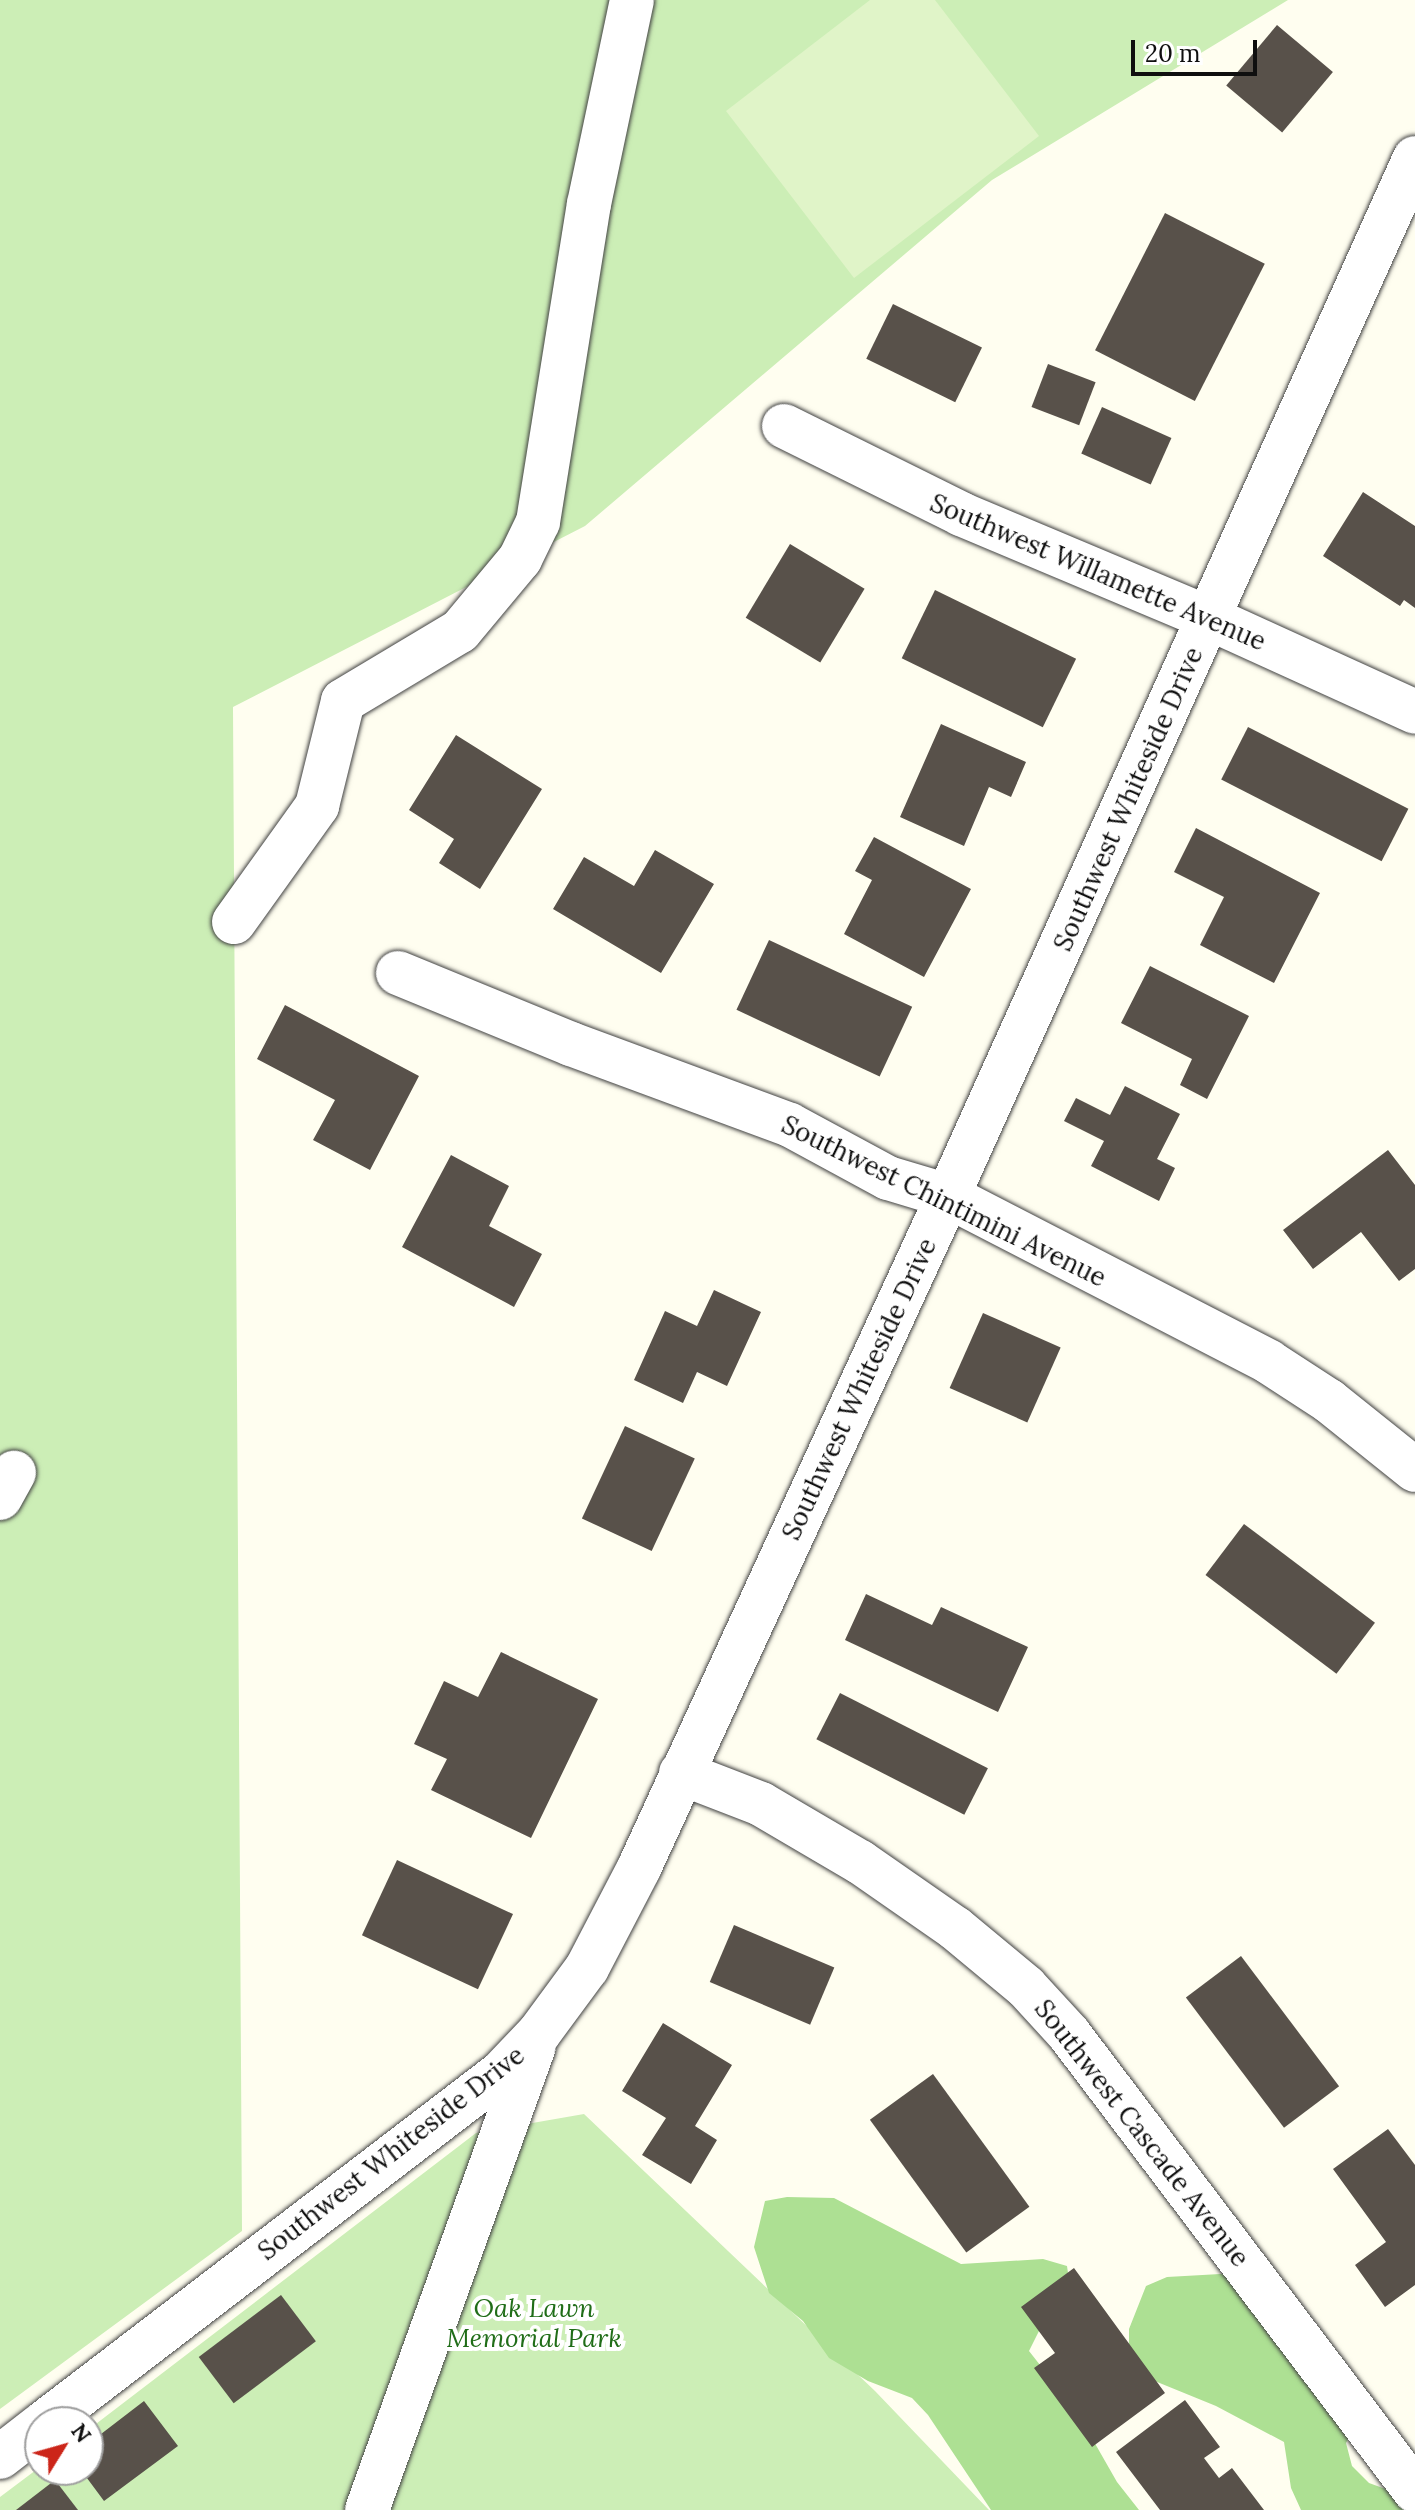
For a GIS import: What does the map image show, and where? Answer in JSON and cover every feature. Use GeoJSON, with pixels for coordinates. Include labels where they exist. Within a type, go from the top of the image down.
{"type":"FeatureCollection","features":[{"type":"Feature","properties":{"kind":"street"},"geometry":{"type":"LineString","coordinates":[[234,922],[317,806],[343,701],[460,631],[520,559],[538,522],[589,204],[632,0]]}},
{"type":"Feature","properties":{"kind":"street","name":"Southwest Whiteside Drive"},"geometry":{"type":"LineString","coordinates":[[66,2406],[501,2073],[539,2033],[587,1968],[639,1868],[948,1196],[1415,158]]}},
{"type":"Feature","properties":{"kind":"street","name":"Southwest Willamette Avenue"},"geometry":{"type":"LineString","coordinates":[[784,426],[961,514],[1209,618],[1415,712]]}},
{"type":"Feature","properties":{"kind":"street","name":"Southwest Chintimini Avenue"},"geometry":{"type":"LineString","coordinates":[[398,973],[571,1044],[790,1125],[888,1178],[948,1196],[1269,1362],[1329,1401],[1415,1470]]}},
{"type":"Feature","properties":{"kind":"street","name":"Southwest Cascade Avenue"},"geometry":{"type":"LineString","coordinates":[[681,1773],[761,1804],[860,1862],[955,1928],[1026,1987],[1069,2034],[1415,2491]]}},
{"type":"Feature","properties":{"kind":"street"},"geometry":{"type":"LineString","coordinates":[[367,2510],[539,2033]]}},
{"type":"Feature","properties":{"kind":"street"},"geometry":{"type":"LineString","coordinates":[[0,2455],[24,2438]]}},
{"type":"Feature","properties":{"kind":"green space"},"geometry":{"type":"Polygon","coordinates":[[[0,0],[1288,0],[992,180],[585,526],[233,707],[242,2231],[0,2409],[0,0]]]}},
{"type":"Feature","properties":{"kind":"green space"},"geometry":{"type":"Polygon","coordinates":[[[870,0],[935,0],[1039,136],[854,278],[726,111],[870,0]]]}},
{"type":"Feature","properties":{"kind":"green space","name":"Oak Lawn Memorial Park"},"geometry":{"type":"Polygon","coordinates":[[[584,2114],[875,2391],[989,2510],[0,2510],[0,2497],[24,2479],[24,2486],[104,2486],[104,2418],[476,2133],[584,2114]]]}},
{"type":"Feature","properties":{"kind":"green space"},"geometry":{"type":"Polygon","coordinates":[[[787,2197],[834,2198],[961,2264],[1043,2259],[1067,2266],[1071,2294],[1040,2329],[1029,2351],[1077,2412],[1117,2482],[1139,2510],[991,2510],[928,2415],[912,2398],[868,2381],[829,2358],[803,2321],[769,2293],[754,2247],[765,2201],[787,2197]]]}},
{"type":"Feature","properties":{"kind":"green space"},"geometry":{"type":"Polygon","coordinates":[[[1238,2273],[1357,2423],[1346,2443],[1352,2466],[1369,2483],[1413,2499],[1415,2510],[1301,2510],[1291,2488],[1284,2442],[1216,2406],[1140,2375],[1129,2351],[1129,2329],[1146,2286],[1167,2277],[1238,2273]]]}},
{"type":"Feature","properties":{"kind":"building"},"geometry":{"type":"Polygon","coordinates":[[[1277,25],[1333,72],[1282,132],[1226,86],[1277,25]]]}},
{"type":"Feature","properties":{"kind":"building"},"geometry":{"type":"Polygon","coordinates":[[[1165,213],[1265,264],[1195,401],[1095,350],[1165,213]]]}},
{"type":"Feature","properties":{"kind":"building"},"geometry":{"type":"Polygon","coordinates":[[[893,304],[982,347],[955,402],[866,359],[893,304]]]}},
{"type":"Feature","properties":{"kind":"building"},"geometry":{"type":"Polygon","coordinates":[[[1048,364],[1096,382],[1079,425],[1032,407],[1048,364]]]}},
{"type":"Feature","properties":{"kind":"building"},"geometry":{"type":"Polygon","coordinates":[[[1102,407],[1171,438],[1151,485],[1081,454],[1102,407]]]}},
{"type":"Feature","properties":{"kind":"building"},"geometry":{"type":"Polygon","coordinates":[[[1363,492],[1415,526],[1415,608],[1404,600],[1400,606],[1323,556],[1363,492]]]}},
{"type":"Feature","properties":{"kind":"building"},"geometry":{"type":"Polygon","coordinates":[[[790,544],[865,589],[820,663],[746,618],[790,544]]]}},
{"type":"Feature","properties":{"kind":"building"},"geometry":{"type":"Polygon","coordinates":[[[935,590],[1076,659],[1043,727],[902,658],[935,590]]]}},
{"type":"Feature","properties":{"kind":"building"},"geometry":{"type":"Polygon","coordinates":[[[941,724],[1026,762],[1011,797],[989,787],[964,846],[900,817],[941,724]]]}},
{"type":"Feature","properties":{"kind":"building"},"geometry":{"type":"Polygon","coordinates":[[[1248,727],[1408,809],[1382,861],[1221,780],[1248,727]]]}},
{"type":"Feature","properties":{"kind":"building"},"geometry":{"type":"Polygon","coordinates":[[[456,735],[542,789],[480,889],[439,863],[454,839],[409,810],[456,735]]]}},
{"type":"Feature","properties":{"kind":"building"},"geometry":{"type":"Polygon","coordinates":[[[1196,828],[1320,893],[1274,983],[1200,945],[1224,897],[1174,872],[1196,828]]]}},
{"type":"Feature","properties":{"kind":"building"},"geometry":{"type":"Polygon","coordinates":[[[874,837],[971,889],[924,977],[844,934],[872,880],[855,871],[874,837]]]}},
{"type":"Feature","properties":{"kind":"building"},"geometry":{"type":"Polygon","coordinates":[[[655,850],[714,884],[661,973],[553,909],[584,857],[634,886],[655,850]]]}},
{"type":"Feature","properties":{"kind":"building"},"geometry":{"type":"Polygon","coordinates":[[[769,940],[912,1007],[880,1077],[736,1010],[769,940]]]}},
{"type":"Feature","properties":{"kind":"building"},"geometry":{"type":"Polygon","coordinates":[[[1150,966],[1249,1016],[1207,1099],[1180,1085],[1192,1059],[1121,1023],[1150,966]]]}},
{"type":"Feature","properties":{"kind":"building"},"geometry":{"type":"Polygon","coordinates":[[[285,1005],[419,1076],[370,1170],[313,1140],[335,1100],[257,1059],[285,1005]]]}},
{"type":"Feature","properties":{"kind":"building"},"geometry":{"type":"Polygon","coordinates":[[[1125,1086],[1180,1114],[1157,1159],[1175,1168],[1159,1201],[1091,1166],[1104,1141],[1064,1121],[1076,1098],[1110,1115],[1125,1086]]]}},
{"type":"Feature","properties":{"kind":"building"},"geometry":{"type":"Polygon","coordinates":[[[1388,1150],[1415,1185],[1415,1269],[1399,1281],[1361,1232],[1313,1269],[1283,1230],[1388,1150]]]}},
{"type":"Feature","properties":{"kind":"building"},"geometry":{"type":"Polygon","coordinates":[[[451,1155],[509,1186],[489,1226],[542,1254],[514,1307],[402,1247],[451,1155]]]}},
{"type":"Feature","properties":{"kind":"building"},"geometry":{"type":"Polygon","coordinates":[[[714,1290],[761,1312],[727,1386],[697,1372],[683,1403],[634,1380],[665,1311],[697,1326],[714,1290]]]}},
{"type":"Feature","properties":{"kind":"building"},"geometry":{"type":"Polygon","coordinates":[[[983,1313],[1061,1348],[1027,1422],[950,1388],[983,1313]]]}},
{"type":"Feature","properties":{"kind":"building"},"geometry":{"type":"Polygon","coordinates":[[[625,1426],[695,1459],[652,1551],[582,1518],[625,1426]]]}},
{"type":"Feature","properties":{"kind":"building"},"geometry":{"type":"Polygon","coordinates":[[[1244,1524],[1375,1623],[1336,1674],[1205,1575],[1244,1524]]]}},
{"type":"Feature","properties":{"kind":"building"},"geometry":{"type":"Polygon","coordinates":[[[866,1594],[932,1625],[941,1607],[1028,1647],[998,1712],[845,1640],[866,1594]]]}},
{"type":"Feature","properties":{"kind":"building"},"geometry":{"type":"Polygon","coordinates":[[[501,1652],[598,1699],[531,1838],[431,1790],[447,1759],[414,1744],[444,1681],[478,1697],[501,1652]]]}},
{"type":"Feature","properties":{"kind":"building"},"geometry":{"type":"Polygon","coordinates":[[[840,1693],[988,1768],[964,1815],[816,1739],[840,1693]]]}},
{"type":"Feature","properties":{"kind":"building"},"geometry":{"type":"Polygon","coordinates":[[[397,1860],[513,1914],[478,1989],[362,1935],[397,1860]]]}},
{"type":"Feature","properties":{"kind":"building"},"geometry":{"type":"Polygon","coordinates":[[[734,1925],[834,1968],[810,2025],[710,1982],[734,1925]]]}},
{"type":"Feature","properties":{"kind":"building"},"geometry":{"type":"Polygon","coordinates":[[[1241,1956],[1339,2086],[1284,2128],[1186,1998],[1241,1956]]]}},
{"type":"Feature","properties":{"kind":"building"},"geometry":{"type":"Polygon","coordinates":[[[663,2023],[732,2065],[695,2126],[717,2140],[691,2184],[642,2155],[666,2118],[622,2091],[663,2023]]]}},
{"type":"Feature","properties":{"kind":"building"},"geometry":{"type":"Polygon","coordinates":[[[933,2074],[1029,2207],[966,2253],[870,2120],[933,2074]]]}},
{"type":"Feature","properties":{"kind":"building"},"geometry":{"type":"Polygon","coordinates":[[[1388,2129],[1415,2165],[1415,2285],[1385,2307],[1355,2265],[1386,2242],[1333,2169],[1388,2129]]]}},
{"type":"Feature","properties":{"kind":"building"},"geometry":{"type":"Polygon","coordinates":[[[1074,2268],[1165,2393],[1092,2447],[1034,2368],[1055,2353],[1021,2307],[1074,2268]]]}},
{"type":"Feature","properties":{"kind":"building"},"geometry":{"type":"Polygon","coordinates":[[[281,2295],[316,2341],[234,2403],[199,2357],[281,2295]]]}},
{"type":"Feature","properties":{"kind":"building"},"geometry":{"type":"Polygon","coordinates":[[[1185,2400],[1220,2447],[1204,2458],[1219,2478],[1232,2468],[1264,2510],[1160,2510],[1116,2452],[1185,2400]]]}},
{"type":"Feature","properties":{"kind":"building"},"geometry":{"type":"Polygon","coordinates":[[[144,2401],[178,2446],[104,2501],[93,2486],[104,2486],[104,2432],[144,2401]]]}},
{"type":"Feature","properties":{"kind":"building"},"geometry":{"type":"Polygon","coordinates":[[[47,2486],[60,2486],[78,2510],[16,2510],[47,2486]]]}}]}
